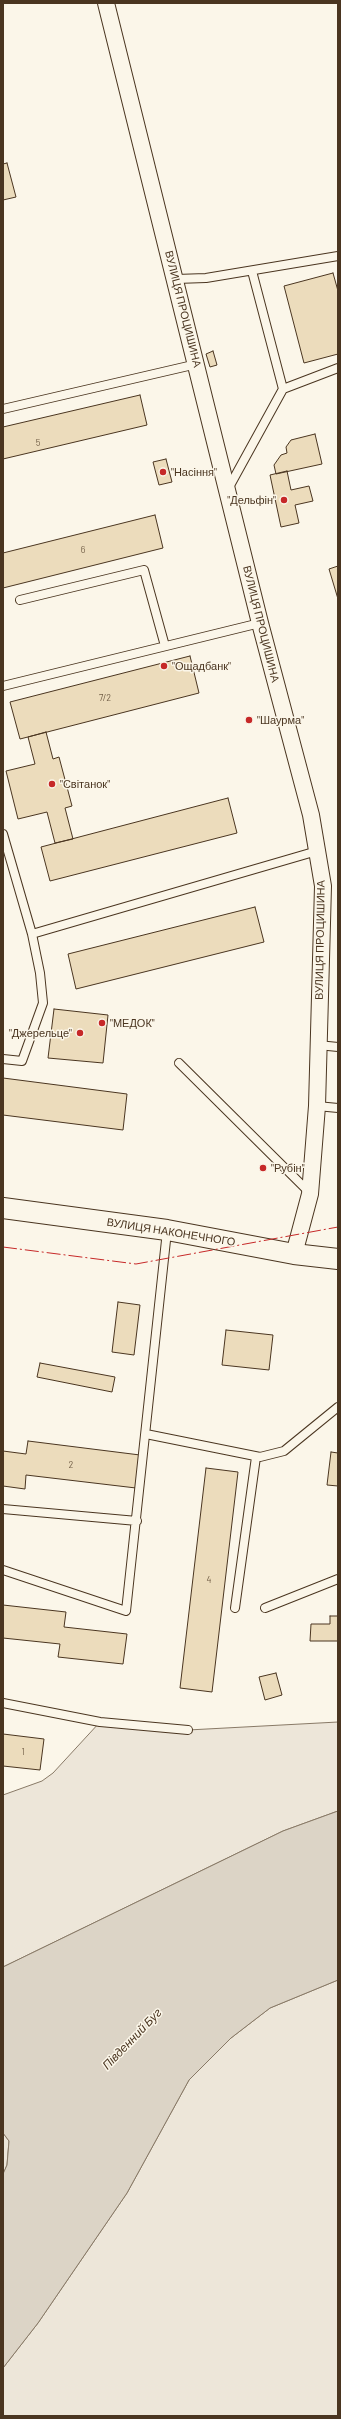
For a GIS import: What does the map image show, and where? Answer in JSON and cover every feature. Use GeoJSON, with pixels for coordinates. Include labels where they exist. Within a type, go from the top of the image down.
{"type":"FeatureCollection","features":[{"type":"Feature","properties":{"kind":"street","name":"ВУЛИЦЯ ПРОЦИШИНА"},"geometry":{"type":"LineString","coordinates":[[106,3],[176,279],[260,623],[311,814],[323,886],[317,1106],[310,1194],[294,1254]]}},
{"type":"Feature","properties":{"kind":"street","name":"ВУЛИЦЯ НАКОНЕЧНОГО"},"geometry":{"type":"LineString","coordinates":[[3,1208],[167,1230],[294,1254],[338,1259]]}},
{"type":"Feature","properties":{"kind":"lane"},"geometry":{"type":"LineString","coordinates":[[176,279],[206,278],[338,256]]}},
{"type":"Feature","properties":{"kind":"lane"},"geometry":{"type":"LineString","coordinates":[[252,271],[283,388]]}},
{"type":"Feature","properties":{"kind":"lane"},"geometry":{"type":"LineString","coordinates":[[3,408],[196,364]]}},
{"type":"Feature","properties":{"kind":"lane"},"geometry":{"type":"LineString","coordinates":[[227,491],[283,388],[338,368]]}},
{"type":"Feature","properties":{"kind":"lane"},"geometry":{"type":"LineString","coordinates":[[20,600],[144,570],[165,646]]}},
{"type":"Feature","properties":{"kind":"lane"},"geometry":{"type":"LineString","coordinates":[[3,686],[260,623]]}},
{"type":"Feature","properties":{"kind":"lane"},"geometry":{"type":"LineString","coordinates":[[3,834],[32,934],[40,973],[43,1003],[22,1061],[3,1059]]}},
{"type":"Feature","properties":{"kind":"lane"},"geometry":{"type":"LineString","coordinates":[[32,934],[317,851]]}},
{"type":"Feature","properties":{"kind":"lane"},"geometry":{"type":"LineString","coordinates":[[318,1045],[338,1047]]}},
{"type":"Feature","properties":{"kind":"lane"},"geometry":{"type":"LineString","coordinates":[[179,1062],[310,1194]]}},
{"type":"Feature","properties":{"kind":"lane"},"geometry":{"type":"LineString","coordinates":[[317,1106],[338,1108]]}},
{"type":"Feature","properties":{"kind":"lane"},"geometry":{"type":"LineString","coordinates":[[3,1570],[126,1611],[137,1521],[167,1230]]}},
{"type":"Feature","properties":{"kind":"lane"},"geometry":{"type":"LineString","coordinates":[[146,1434],[256,1457],[284,1452],[338,1407]]}},
{"type":"Feature","properties":{"kind":"lane"},"geometry":{"type":"LineString","coordinates":[[235,1608],[256,1457]]}},
{"type":"Feature","properties":{"kind":"lane"},"geometry":{"type":"LineString","coordinates":[[3,1509],[137,1521]]}},
{"type":"Feature","properties":{"kind":"lane"},"geometry":{"type":"LineString","coordinates":[[265,1608],[338,1580]]}},
{"type":"Feature","properties":{"kind":"lane"},"geometry":{"type":"LineString","coordinates":[[3,1703],[100,1722],[188,1730]]}},
{"type":"Feature","properties":{"kind":"shaded area"},"geometry":{"type":"Polygon","coordinates":[[[100,1722],[188,1730],[338,1722],[338,1811],[283,1831],[3,1967],[3,1795],[42,1781],[53,1773],[100,1722]]]}},
{"type":"Feature","properties":{"kind":"shaded area"},"geometry":{"type":"Polygon","coordinates":[[[338,1980],[338,2416],[3,2416],[3,2368],[38,2323],[127,2193],[189,2080],[231,2038],[270,2008],[338,1980]]]}},
{"type":"Feature","properties":{"kind":"shaded area"},"geometry":{"type":"Polygon","coordinates":[[[3,2133],[9,2141],[7,2165],[3,2174],[3,2133]]]}},
{"type":"Feature","properties":{"kind":"water","name":"Південний Буг"},"geometry":{"type":"Polygon","coordinates":[[[338,1811],[338,1980],[270,2008],[231,2038],[189,2080],[127,2193],[38,2323],[3,2368],[3,2174],[7,2165],[9,2141],[3,2133],[3,1967],[283,1831],[338,1811]]]}},
{"type":"Feature","properties":{"kind":"building"},"geometry":{"type":"Polygon","coordinates":[[[7,163],[16,197],[3,200],[3,164],[7,163]]]}},
{"type":"Feature","properties":{"kind":"building"},"geometry":{"type":"Polygon","coordinates":[[[333,273],[338,291],[338,354],[304,363],[284,286],[333,273]]]}},
{"type":"Feature","properties":{"kind":"building"},"geometry":{"type":"Polygon","coordinates":[[[213,351],[217,365],[210,367],[206,354],[213,351]]]}},
{"type":"Feature","properties":{"kind":"building"},"geometry":{"type":"Polygon","coordinates":[[[140,395],[147,425],[3,459],[3,427],[140,395]]]}},
{"type":"Feature","properties":{"kind":"building"},"geometry":{"type":"Polygon","coordinates":[[[315,434],[322,464],[276,474],[274,465],[281,455],[287,453],[286,447],[291,440],[315,434]]]}},
{"type":"Feature","properties":{"kind":"building","name":"\"Насіння\""},"geometry":{"type":"Polygon","coordinates":[[[166,459],[172,482],[159,485],[153,462],[166,459]]]}},
{"type":"Feature","properties":{"kind":"building"},"geometry":{"type":"Polygon","coordinates":[[[287,471],[291,490],[309,486],[313,501],[295,505],[299,523],[281,527],[270,475],[287,471]]]}},
{"type":"Feature","properties":{"kind":"building"},"geometry":{"type":"Polygon","coordinates":[[[155,515],[163,548],[3,588],[3,553],[155,515]]]}},
{"type":"Feature","properties":{"kind":"building"},"geometry":{"type":"Polygon","coordinates":[[[338,566],[338,599],[329,569],[338,566]]]}},
{"type":"Feature","properties":{"kind":"building"},"geometry":{"type":"Polygon","coordinates":[[[190,656],[199,693],[20,739],[10,702],[190,656]]]}},
{"type":"Feature","properties":{"kind":"building"},"geometry":{"type":"Polygon","coordinates":[[[46,732],[53,759],[59,757],[72,806],[65,808],[73,839],[55,843],[47,812],[18,819],[6,771],[35,764],[28,737],[46,732]]]}},
{"type":"Feature","properties":{"kind":"building"},"geometry":{"type":"Polygon","coordinates":[[[228,798],[237,833],[50,881],[41,847],[228,798]]]}},
{"type":"Feature","properties":{"kind":"building"},"geometry":{"type":"Polygon","coordinates":[[[255,907],[264,942],[76,989],[68,954],[255,907]]]}},
{"type":"Feature","properties":{"kind":"building"},"geometry":{"type":"Polygon","coordinates":[[[54,1009],[108,1015],[103,1063],[48,1058],[54,1009]]]}},
{"type":"Feature","properties":{"kind":"building"},"geometry":{"type":"Polygon","coordinates":[[[3,1078],[127,1094],[123,1130],[3,1115],[3,1078]]]}},
{"type":"Feature","properties":{"kind":"building"},"geometry":{"type":"Polygon","coordinates":[[[118,1302],[140,1305],[134,1355],[112,1352],[118,1302]]]}},
{"type":"Feature","properties":{"kind":"building"},"geometry":{"type":"Polygon","coordinates":[[[226,1330],[273,1335],[269,1370],[222,1365],[226,1330]]]}},
{"type":"Feature","properties":{"kind":"building"},"geometry":{"type":"Polygon","coordinates":[[[40,1363],[115,1377],[112,1392],[37,1377],[40,1363]]]}},
{"type":"Feature","properties":{"kind":"building"},"geometry":{"type":"Polygon","coordinates":[[[28,1441],[140,1455],[136,1488],[26,1475],[25,1489],[3,1486],[3,1451],[26,1454],[28,1441]]]}},
{"type":"Feature","properties":{"kind":"building"},"geometry":{"type":"Polygon","coordinates":[[[331,1452],[338,1453],[338,1486],[327,1485],[331,1452]]]}},
{"type":"Feature","properties":{"kind":"building"},"geometry":{"type":"Polygon","coordinates":[[[206,1468],[238,1472],[212,1692],[180,1688],[206,1468]]]}},
{"type":"Feature","properties":{"kind":"building"},"geometry":{"type":"Polygon","coordinates":[[[3,1605],[66,1612],[64,1627],[127,1634],[123,1664],[58,1657],[60,1644],[3,1638],[3,1605]]]}},
{"type":"Feature","properties":{"kind":"building"},"geometry":{"type":"Polygon","coordinates":[[[330,1616],[338,1616],[338,1641],[310,1641],[311,1624],[330,1624],[330,1616]]]}},
{"type":"Feature","properties":{"kind":"building"},"geometry":{"type":"Polygon","coordinates":[[[276,1673],[282,1695],[265,1700],[259,1677],[276,1673]]]}},
{"type":"Feature","properties":{"kind":"building"},"geometry":{"type":"Polygon","coordinates":[[[3,1734],[44,1739],[40,1770],[3,1766],[3,1734]]]}},
{"type":"Feature","properties":{"kind":"power"},"geometry":{"type":"LineString","coordinates":[[3,1247],[136,1264],[338,1227]]}},
{"type":"Feature","properties":{"kind":"place","name":"\"Насіння\""},"geometry":{"type":"Point","coordinates":[163,472]}},
{"type":"Feature","properties":{"kind":"place","name":"\"Дельфін\""},"geometry":{"type":"Point","coordinates":[284,500]}},
{"type":"Feature","properties":{"kind":"place","name":"\"Ощадбанк\""},"geometry":{"type":"Point","coordinates":[164,666]}},
{"type":"Feature","properties":{"kind":"place","name":"\"Шаурма\""},"geometry":{"type":"Point","coordinates":[249,720]}},
{"type":"Feature","properties":{"kind":"place","name":"\"Світанок\""},"geometry":{"type":"Point","coordinates":[52,784]}},
{"type":"Feature","properties":{"kind":"place","name":"\"МЕДОК\""},"geometry":{"type":"Point","coordinates":[102,1023]}},
{"type":"Feature","properties":{"kind":"place","name":"\"Джерельце\""},"geometry":{"type":"Point","coordinates":[80,1033]}},
{"type":"Feature","properties":{"kind":"place","name":"\"Рубін\""},"geometry":{"type":"Point","coordinates":[263,1168]}}]}
